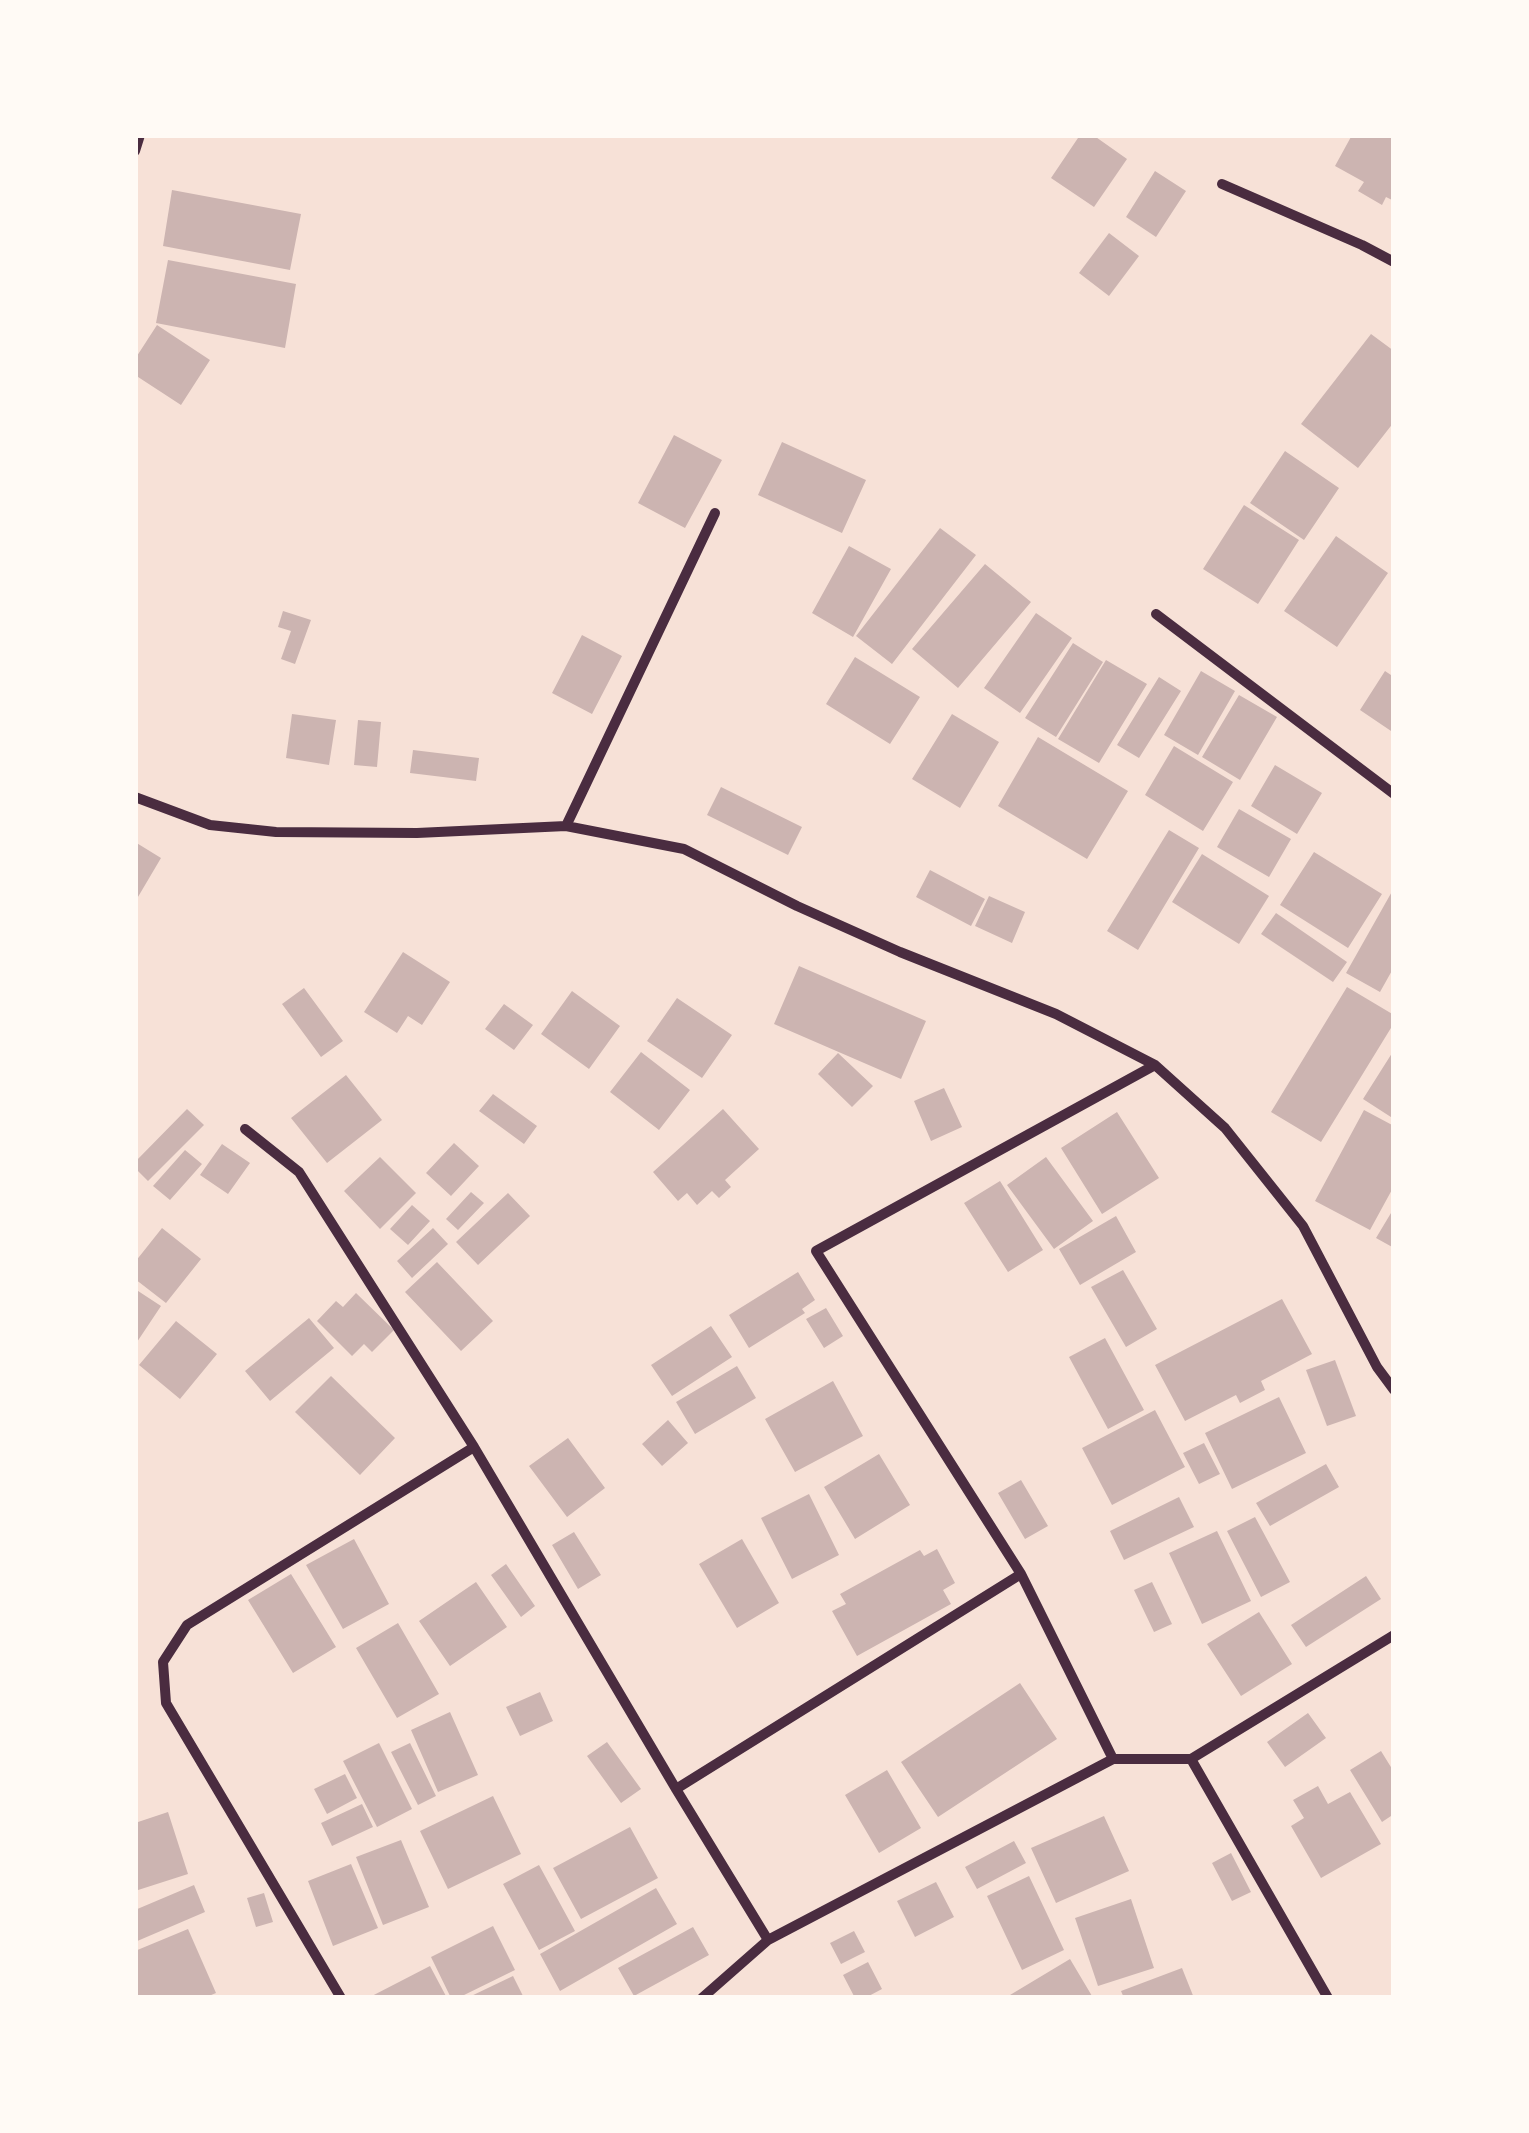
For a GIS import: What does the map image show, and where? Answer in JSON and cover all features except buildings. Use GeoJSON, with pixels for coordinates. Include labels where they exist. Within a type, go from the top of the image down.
{"type":"FeatureCollection","features":[{"type":"Feature","properties":{"kind":"street"},"geometry":{"type":"LineString","coordinates":[[135,151],[140,135]]}},
{"type":"Feature","properties":{"kind":"street"},"geometry":{"type":"LineString","coordinates":[[1222,184],[1394,262]]}},
{"type":"Feature","properties":{"kind":"street"},"geometry":{"type":"LineString","coordinates":[[566,826],[715,513]]}},
{"type":"Feature","properties":{"kind":"street"},"geometry":{"type":"LineString","coordinates":[[1156,614],[1394,794]]}},
{"type":"Feature","properties":{"kind":"street"},"geometry":{"type":"LineString","coordinates":[[135,797],[210,825],[276,832],[417,833],[566,826],[684,849],[797,906],[1056,1014],[1155,1065],[1225,1128],[1303,1226],[1377,1368],[1394,1390]]}},
{"type":"Feature","properties":{"kind":"street"},"geometry":{"type":"LineString","coordinates":[[1113,1759],[1021,1574],[816,1251],[1155,1065]]}},
{"type":"Feature","properties":{"kind":"street"},"geometry":{"type":"LineString","coordinates":[[245,1129],[299,1172],[474,1447],[768,1940]]}},
{"type":"Feature","properties":{"kind":"street"},"geometry":{"type":"LineString","coordinates":[[341,1998],[166,1703],[163,1662],[187,1624],[474,1447]]}},
{"type":"Feature","properties":{"kind":"street"},"geometry":{"type":"LineString","coordinates":[[676,1789],[1021,1574]]}},
{"type":"Feature","properties":{"kind":"street"},"geometry":{"type":"LineString","coordinates":[[702,1998],[768,1940],[1113,1759],[1191,1760],[1394,1635]]}},
{"type":"Feature","properties":{"kind":"street"},"geometry":{"type":"LineString","coordinates":[[1191,1760],[1328,1998]]}}]}
